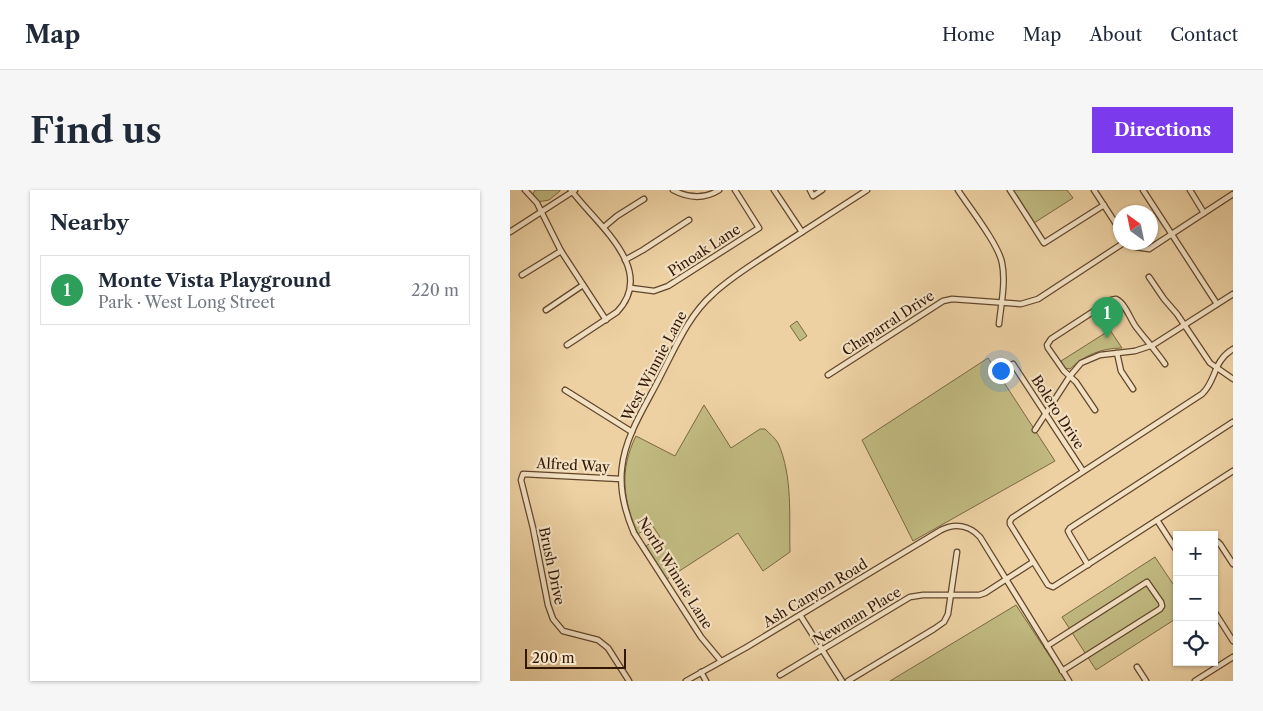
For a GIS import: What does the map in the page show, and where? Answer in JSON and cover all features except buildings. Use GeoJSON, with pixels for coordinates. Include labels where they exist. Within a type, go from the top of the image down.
{"type":"FeatureCollection","features":[{"type":"Feature","properties":{"kind":"street"},"geometry":{"type":"LineString","coordinates":[[526,190],[542,212],[561,251],[606,320]]}},
{"type":"Feature","properties":{"kind":"street"},"geometry":{"type":"LineString","coordinates":[[672,190],[684,196],[698,197],[709,195],[719,190]]}},
{"type":"Feature","properties":{"kind":"street","name":"Pinoak Lane"},"geometry":{"type":"LineString","coordinates":[[631,288],[654,291],[668,286],[760,228],[735,190]]}},
{"type":"Feature","properties":{"kind":"street"},"geometry":{"type":"LineString","coordinates":[[774,190],[802,232]]}},
{"type":"Feature","properties":{"kind":"street"},"geometry":{"type":"LineString","coordinates":[[810,190],[813,196],[822,190]]}},
{"type":"Feature","properties":{"kind":"street","name":"West Winnie Lane"},"geometry":{"type":"LineString","coordinates":[[632,432],[686,327],[706,300],[731,279],[867,190]]}},
{"type":"Feature","properties":{"kind":"street"},"geometry":{"type":"LineString","coordinates":[[958,190],[994,244],[1002,260],[1000,324]]}},
{"type":"Feature","properties":{"kind":"street"},"geometry":{"type":"LineString","coordinates":[[1010,190],[1044,243],[1104,205]]}},
{"type":"Feature","properties":{"kind":"street"},"geometry":{"type":"LineString","coordinates":[[1094,190],[1113,219]]}},
{"type":"Feature","properties":{"kind":"street"},"geometry":{"type":"LineString","coordinates":[[1143,190],[1217,304]]}},
{"type":"Feature","properties":{"kind":"street"},"geometry":{"type":"LineString","coordinates":[[1190,190],[1204,213]]}},
{"type":"Feature","properties":{"kind":"street"},"geometry":{"type":"LineString","coordinates":[[510,232],[573,191],[604,227],[625,260],[630,272],[631,288],[623,306],[606,320],[567,346]]}},
{"type":"Feature","properties":{"kind":"street"},"geometry":{"type":"LineString","coordinates":[[1158,243],[1233,194]]}},
{"type":"Feature","properties":{"kind":"street"},"geometry":{"type":"LineString","coordinates":[[604,227],[644,199]]}},
{"type":"Feature","properties":{"kind":"street"},"geometry":{"type":"LineString","coordinates":[[625,260],[689,220]]}},
{"type":"Feature","properties":{"kind":"street","name":"Chaparral Drive"},"geometry":{"type":"LineString","coordinates":[[828,375],[943,301],[952,299],[1020,304],[1038,299],[1113,250]]}},
{"type":"Feature","properties":{"kind":"street"},"geometry":{"type":"LineString","coordinates":[[522,275],[561,251]]}},
{"type":"Feature","properties":{"kind":"street"},"geometry":{"type":"LineString","coordinates":[[1149,277],[1185,325],[1208,360],[1216,368],[1233,379]]}},
{"type":"Feature","properties":{"kind":"street"},"geometry":{"type":"LineString","coordinates":[[546,310],[583,285]]}},
{"type":"Feature","properties":{"kind":"street"},"geometry":{"type":"LineString","coordinates":[[1034,430],[1070,376],[1081,363],[1092,357],[1141,350],[1153,346],[1233,294]]}},
{"type":"Feature","properties":{"kind":"street"},"geometry":{"type":"LineString","coordinates":[[1095,410],[1076,382],[1064,371],[1048,348],[1049,341],[1111,300],[1119,300],[1140,332],[1153,346],[1165,364]]}},
{"type":"Feature","properties":{"kind":"street"},"geometry":{"type":"LineString","coordinates":[[1233,349],[1222,358],[1202,394],[1012,518],[1010,526],[1051,587],[1231,472],[1233,480]]}},
{"type":"Feature","properties":{"kind":"street"},"geometry":{"type":"LineString","coordinates":[[1117,353],[1121,371],[1133,389]]}},
{"type":"Feature","properties":{"kind":"street","name":"Bolero Drive"},"geometry":{"type":"LineString","coordinates":[[1013,364],[1083,471]]}},
{"type":"Feature","properties":{"kind":"street"},"geometry":{"type":"LineString","coordinates":[[565,390],[632,432]]}},
{"type":"Feature","properties":{"kind":"street"},"geometry":{"type":"LineString","coordinates":[[1088,565],[1068,531],[1070,528],[1233,422]]}},
{"type":"Feature","properties":{"kind":"street","name":"North Winnie Lane"},"geometry":{"type":"LineString","coordinates":[[632,432],[623,458],[621,479],[624,506],[634,533],[701,637],[721,661]]}},
{"type":"Feature","properties":{"kind":"street","name":"Alfred Way"},"geometry":{"type":"LineString","coordinates":[[523,474],[621,479]]}},
{"type":"Feature","properties":{"kind":"street","name":"Brush Drive"},"geometry":{"type":"LineString","coordinates":[[523,474],[522,480],[548,605],[553,619],[563,630],[598,640],[608,648],[629,681]]}},
{"type":"Feature","properties":{"kind":"street"},"geometry":{"type":"LineString","coordinates":[[1157,520],[1173,545]]}},
{"type":"Feature","properties":{"kind":"street","name":"Ash Canyon Road"},"geometry":{"type":"LineString","coordinates":[[686,681],[941,530],[957,526],[969,529],[977,534],[1006,580]]}},
{"type":"Feature","properties":{"kind":"street"},"geometry":{"type":"LineString","coordinates":[[1218,545],[1233,564]]}},
{"type":"Feature","properties":{"kind":"street"},"geometry":{"type":"LineString","coordinates":[[848,681],[940,625],[948,614],[956,552]]}},
{"type":"Feature","properties":{"kind":"street","name":"Newman Place"},"geometry":{"type":"LineString","coordinates":[[780,675],[910,597],[923,595],[979,595],[1033,562]]}},
{"type":"Feature","properties":{"kind":"street"},"geometry":{"type":"LineString","coordinates":[[1006,580],[1069,681]]}},
{"type":"Feature","properties":{"kind":"street"},"geometry":{"type":"LineString","coordinates":[[1047,646],[1147,582],[1161,602],[1162,606],[1160,609],[1062,671]]}},
{"type":"Feature","properties":{"kind":"street"},"geometry":{"type":"LineString","coordinates":[[800,615],[842,681]]}},
{"type":"Feature","properties":{"kind":"street"},"geometry":{"type":"LineString","coordinates":[[1218,621],[1233,641]]}},
{"type":"Feature","properties":{"kind":"street"},"geometry":{"type":"LineString","coordinates":[[1196,681],[1233,657]]}},
{"type":"Feature","properties":{"kind":"street"},"geometry":{"type":"LineString","coordinates":[[1137,667],[1146,681]]}},
{"type":"Feature","properties":{"kind":"street"},"geometry":{"type":"LineString","coordinates":[[701,672],[706,681]]}},
{"type":"Feature","properties":{"kind":"shaded area"},"geometry":{"type":"Polygon","coordinates":[[[535,190],[560,191],[549,200],[537,202],[532,196],[535,190]]]}},
{"type":"Feature","properties":{"kind":"shaded area"},"geometry":{"type":"Polygon","coordinates":[[[1012,190],[1067,190],[1073,198],[1034,223],[1012,190]]]}},
{"type":"Feature","properties":{"kind":"shaded area"},"geometry":{"type":"Polygon","coordinates":[[[797,321],[807,336],[800,341],[790,326],[797,321]]]}},
{"type":"Feature","properties":{"kind":"shaded area"},"geometry":{"type":"Polygon","coordinates":[[[1110,330],[1122,348],[1107,349],[1094,353],[1070,369],[1065,368],[1061,361],[1110,330]]]}},
{"type":"Feature","properties":{"kind":"shaded area"},"geometry":{"type":"Polygon","coordinates":[[[988,358],[1055,461],[913,541],[862,440],[988,358]]]}},
{"type":"Feature","properties":{"kind":"shaded area"},"geometry":{"type":"Polygon","coordinates":[[[704,405],[731,448],[760,429],[765,429],[778,443],[783,456],[788,483],[790,552],[763,571],[738,533],[667,579],[646,546],[660,537],[652,525],[638,534],[633,521],[626,497],[625,473],[627,461],[636,436],[675,456],[704,405]]]}},
{"type":"Feature","properties":{"kind":"shaded area"},"geometry":{"type":"Polygon","coordinates":[[[1155,557],[1173,584],[1173,621],[1096,670],[1062,617],[1155,557]]]}},
{"type":"Feature","properties":{"kind":"shaded area"},"geometry":{"type":"Polygon","coordinates":[[[1016,605],[1066,681],[890,681],[1016,605]]]}},
{"type":"Feature","properties":{"kind":"place","name":"Monte Vista Playground"},"geometry":{"type":"Point","coordinates":[1107,338]}}]}
